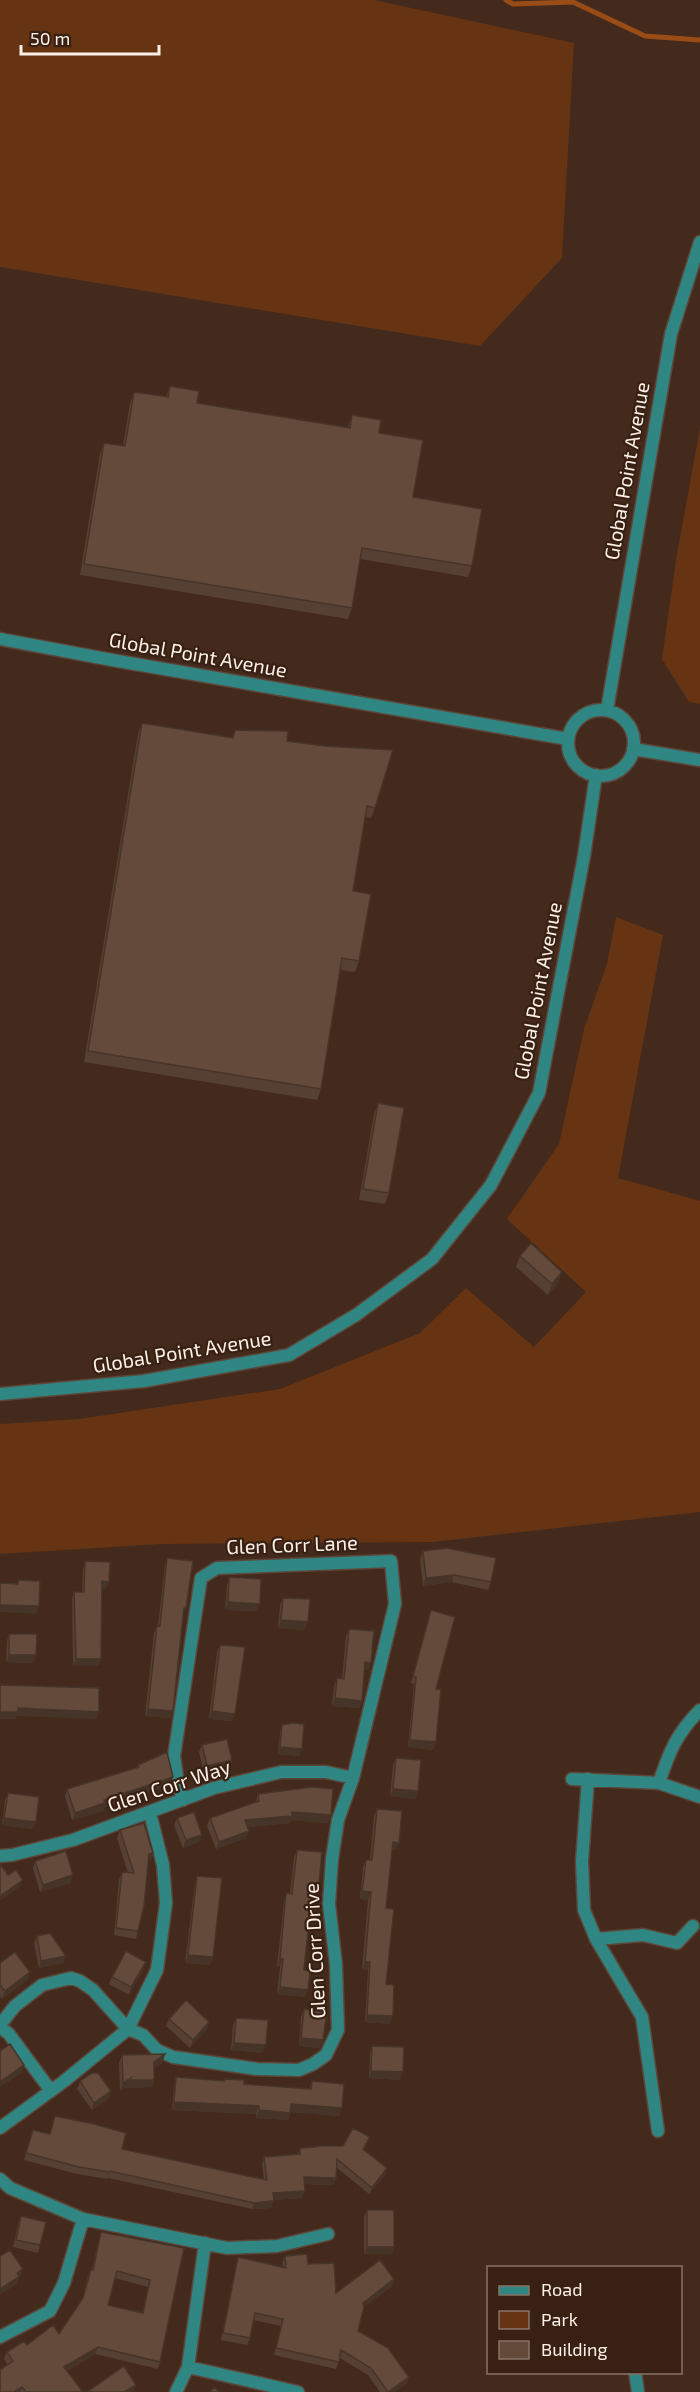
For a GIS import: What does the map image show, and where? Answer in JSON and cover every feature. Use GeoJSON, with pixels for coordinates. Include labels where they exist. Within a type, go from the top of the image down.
{"type":"FeatureCollection","features":[{"type":"Feature","properties":{"kind":"street","name":"Global Point Avenue"},"geometry":{"type":"LineString","coordinates":[[607,710],[671,334],[700,242]]}},
{"type":"Feature","properties":{"kind":"street","name":"Global Point Avenue"},"geometry":{"type":"LineString","coordinates":[[0,639],[567,739]]}},
{"type":"Feature","properties":{"kind":"street"},"geometry":{"type":"LineString","coordinates":[[596,710],[607,710],[622,717],[628,724],[634,741],[633,749],[623,767],[606,775],[596,775],[587,773],[574,763],[567,739],[577,720],[596,710]]}},
{"type":"Feature","properties":{"kind":"street"},"geometry":{"type":"LineString","coordinates":[[633,749],[700,760]]}},
{"type":"Feature","properties":{"kind":"street","name":"Global Point Avenue"},"geometry":{"type":"LineString","coordinates":[[0,1394],[144,1381],[289,1355],[356,1315],[432,1259],[491,1185],[539,1092],[569,943],[596,775]]}},
{"type":"Feature","properties":{"kind":"street","name":"Glen Corr Lane"},"geometry":{"type":"LineString","coordinates":[[183,1800],[174,1756],[201,1578],[217,1568],[392,1561],[395,1604],[352,1778]]}},
{"type":"Feature","properties":{"kind":"street"},"geometry":{"type":"LineString","coordinates":[[658,1783],[669,1753],[683,1727],[700,1710]]}},
{"type":"Feature","properties":{"kind":"street","name":"Glen Corr Way"},"geometry":{"type":"LineString","coordinates":[[0,1856],[73,1840],[214,1788],[281,1772],[327,1772],[352,1778]]}},
{"type":"Feature","properties":{"kind":"street","name":"Glen Corr Drive"},"geometry":{"type":"LineString","coordinates":[[0,2026],[15,2006],[42,1985],[71,1978],[81,1981],[93,1990],[128,2029],[143,2035],[157,2049],[174,2057],[257,2069],[299,2070],[327,2055],[338,2030],[336,1965],[329,1904],[330,1878],[338,1820],[352,1778]]}},
{"type":"Feature","properties":{"kind":"street"},"geometry":{"type":"LineString","coordinates":[[572,1779],[658,1783],[700,1797]]}},
{"type":"Feature","properties":{"kind":"street"},"geometry":{"type":"LineString","coordinates":[[588,1779],[582,1861],[584,1910],[596,1940],[642,2017],[658,2131]]}},
{"type":"Feature","properties":{"kind":"street"},"geometry":{"type":"LineString","coordinates":[[0,2128],[51,2091],[128,2029],[157,1970],[166,1903],[163,1865],[150,1813]]}},
{"type":"Feature","properties":{"kind":"street"},"geometry":{"type":"LineString","coordinates":[[596,1940],[642,1935],[677,1943],[693,1926]]}},
{"type":"Feature","properties":{"kind":"street"},"geometry":{"type":"LineString","coordinates":[[0,2026],[9,2034],[51,2091]]}},
{"type":"Feature","properties":{"kind":"street"},"geometry":{"type":"LineString","coordinates":[[0,2179],[10,2188],[83,2219],[226,2248],[277,2246],[328,2234]]}},
{"type":"Feature","properties":{"kind":"street"},"geometry":{"type":"LineString","coordinates":[[0,2337],[50,2311],[64,2283],[83,2219]]}},
{"type":"Feature","properties":{"kind":"street"},"geometry":{"type":"LineString","coordinates":[[176,2392],[188,2367],[205,2243]]}},
{"type":"Feature","properties":{"kind":"street"},"geometry":{"type":"LineString","coordinates":[[188,2367],[298,2392]]}},
{"type":"Feature","properties":{"kind":"street"},"geometry":{"type":"LineString","coordinates":[[635,2374],[638,2392]]}},
{"type":"Feature","properties":{"kind":"green space"},"geometry":{"type":"Polygon","coordinates":[[[0,0],[374,0],[574,43],[562,258],[480,346],[0,267],[0,0]]]}},
{"type":"Feature","properties":{"kind":"green space"},"geometry":{"type":"Polygon","coordinates":[[[700,428],[700,704],[689,702],[662,659],[677,554],[700,428]]]}},
{"type":"Feature","properties":{"kind":"green space"},"geometry":{"type":"Polygon","coordinates":[[[616,917],[663,935],[618,1178],[700,1201],[700,1512],[433,1542],[161,1544],[0,1554],[0,1424],[79,1419],[280,1389],[420,1333],[466,1288],[534,1347],[586,1292],[507,1219],[559,1144],[584,1029],[607,964],[616,917]]]}},
{"type":"Feature","properties":{"kind":"building"},"geometry":{"type":"Polygon","coordinates":[[[170,386],[199,391],[197,403],[350,428],[352,415],[381,420],[379,433],[423,440],[413,497],[482,509],[472,566],[362,548],[352,608],[84,564],[104,443],[125,446],[134,392],[168,397],[170,386]]]}},
{"type":"Feature","properties":{"kind":"building"},"geometry":{"type":"Polygon","coordinates":[[[142,723],[233,738],[235,730],[288,731],[287,741],[393,750],[375,808],[367,806],[353,891],[371,894],[359,961],[342,958],[321,1089],[88,1051],[142,723]]]}},
{"type":"Feature","properties":{"kind":"building"},"geometry":{"type":"Polygon","coordinates":[[[378,1103],[404,1108],[389,1193],[363,1189],[378,1103]]]}},
{"type":"Feature","properties":{"kind":"building"},"geometry":{"type":"Polygon","coordinates":[[[531,1243],[562,1272],[552,1284],[520,1256],[531,1243]]]}},
{"type":"Feature","properties":{"kind":"building"},"geometry":{"type":"Polygon","coordinates":[[[447,1548],[496,1558],[491,1582],[454,1575],[426,1578],[423,1551],[447,1548]]]}},
{"type":"Feature","properties":{"kind":"building"},"geometry":{"type":"Polygon","coordinates":[[[167,1558],[193,1561],[186,1608],[184,1608],[173,1711],[148,1709],[167,1558]]]}},
{"type":"Feature","properties":{"kind":"building"},"geometry":{"type":"Polygon","coordinates":[[[85,1561],[110,1562],[109,1582],[102,1581],[101,1659],[76,1659],[74,1592],[84,1592],[85,1561]]]}},
{"type":"Feature","properties":{"kind":"building"},"geometry":{"type":"Polygon","coordinates":[[[229,1577],[261,1579],[260,1604],[228,1602],[229,1577]]]}},
{"type":"Feature","properties":{"kind":"building"},"geometry":{"type":"Polygon","coordinates":[[[18,1580],[40,1581],[39,1606],[0,1605],[0,1583],[18,1584],[18,1580]]]}},
{"type":"Feature","properties":{"kind":"building"},"geometry":{"type":"Polygon","coordinates":[[[283,1598],[310,1599],[308,1622],[281,1620],[283,1598]]]}},
{"type":"Feature","properties":{"kind":"building"},"geometry":{"type":"Polygon","coordinates":[[[431,1610],[455,1617],[436,1689],[441,1689],[436,1742],[410,1740],[416,1677],[413,1676],[431,1610]]]}},
{"type":"Feature","properties":{"kind":"building"},"geometry":{"type":"Polygon","coordinates":[[[349,1629],[374,1631],[371,1663],[365,1662],[362,1701],[335,1698],[337,1678],[344,1679],[349,1629]]]}},
{"type":"Feature","properties":{"kind":"building"},"geometry":{"type":"Polygon","coordinates":[[[9,1634],[37,1634],[36,1655],[9,1655],[9,1634]]]}},
{"type":"Feature","properties":{"kind":"building"},"geometry":{"type":"Polygon","coordinates":[[[220,1645],[245,1647],[235,1714],[212,1711],[220,1645]]]}},
{"type":"Feature","properties":{"kind":"building"},"geometry":{"type":"Polygon","coordinates":[[[0,1685],[99,1688],[99,1712],[18,1708],[18,1712],[0,1712],[0,1685]]]}},
{"type":"Feature","properties":{"kind":"building"},"geometry":{"type":"Polygon","coordinates":[[[304,1724],[302,1749],[280,1747],[282,1725],[304,1724]]]}},
{"type":"Feature","properties":{"kind":"building"},"geometry":{"type":"Polygon","coordinates":[[[227,1739],[232,1760],[207,1766],[202,1745],[227,1739]]]}},
{"type":"Feature","properties":{"kind":"building"},"geometry":{"type":"Polygon","coordinates":[[[167,1752],[173,1777],[104,1800],[105,1803],[75,1813],[67,1789],[139,1767],[138,1765],[167,1752]]]}},
{"type":"Feature","properties":{"kind":"building"},"geometry":{"type":"Polygon","coordinates":[[[396,1758],[421,1760],[418,1791],[393,1789],[396,1758]]]}},
{"type":"Feature","properties":{"kind":"building"},"geometry":{"type":"Polygon","coordinates":[[[312,1787],[333,1789],[331,1815],[292,1812],[292,1816],[245,1820],[249,1831],[219,1842],[210,1818],[259,1801],[258,1794],[312,1787]]]}},
{"type":"Feature","properties":{"kind":"building"},"geometry":{"type":"Polygon","coordinates":[[[8,1793],[39,1797],[36,1822],[4,1818],[8,1793]]]}},
{"type":"Feature","properties":{"kind":"building"},"geometry":{"type":"Polygon","coordinates":[[[377,1809],[402,1811],[399,1843],[393,1842],[386,1908],[394,1909],[386,1984],[394,1985],[393,2016],[367,2015],[370,1962],[365,1962],[371,1892],[362,1891],[366,1860],[372,1860],[377,1809]]]}},
{"type":"Feature","properties":{"kind":"building"},"geometry":{"type":"Polygon","coordinates":[[[194,1812],[202,1835],[186,1840],[177,1818],[194,1812]]]}},
{"type":"Feature","properties":{"kind":"building"},"geometry":{"type":"Polygon","coordinates":[[[144,1823],[153,1853],[149,1854],[144,1906],[138,1931],[116,1928],[122,1872],[134,1873],[120,1830],[144,1823]]]}},
{"type":"Feature","properties":{"kind":"building"},"geometry":{"type":"Polygon","coordinates":[[[297,1850],[322,1852],[319,1884],[313,1883],[304,1970],[310,1971],[308,1990],[280,1987],[286,1893],[292,1894],[297,1850]]]}},
{"type":"Feature","properties":{"kind":"building"},"geometry":{"type":"Polygon","coordinates":[[[66,1851],[73,1875],[43,1885],[35,1861],[66,1851]]]}},
{"type":"Feature","properties":{"kind":"building"},"geometry":{"type":"Polygon","coordinates":[[[0,1864],[8,1875],[16,1870],[23,1880],[0,1896],[0,1864]]]}},
{"type":"Feature","properties":{"kind":"building"},"geometry":{"type":"Polygon","coordinates":[[[197,1876],[222,1878],[213,1957],[188,1955],[197,1876]]]}},
{"type":"Feature","properties":{"kind":"building"},"geometry":{"type":"Polygon","coordinates":[[[50,1933],[66,1956],[41,1961],[37,1936],[50,1933]]]}},
{"type":"Feature","properties":{"kind":"building"},"geometry":{"type":"Polygon","coordinates":[[[126,1951],[146,1962],[131,1987],[112,1977],[126,1951]]]}},
{"type":"Feature","properties":{"kind":"building"},"geometry":{"type":"Polygon","coordinates":[[[15,1952],[30,1972],[5,1991],[0,1985],[0,1963],[15,1952]]]}},
{"type":"Feature","properties":{"kind":"building"},"geometry":{"type":"Polygon","coordinates":[[[186,2000],[209,2022],[193,2040],[169,2019],[186,2000]]]}},
{"type":"Feature","properties":{"kind":"building"},"geometry":{"type":"Polygon","coordinates":[[[304,2009],[327,2012],[323,2040],[301,2038],[304,2009]]]}},
{"type":"Feature","properties":{"kind":"building"},"geometry":{"type":"Polygon","coordinates":[[[236,2018],[268,2020],[266,2045],[234,2043],[236,2018]]]}},
{"type":"Feature","properties":{"kind":"building"},"geometry":{"type":"Polygon","coordinates":[[[10,2044],[24,2065],[0,2082],[0,2051],[10,2044]]]}},
{"type":"Feature","properties":{"kind":"building"},"geometry":{"type":"Polygon","coordinates":[[[372,2046],[404,2047],[403,2072],[371,2071],[372,2046]]]}},
{"type":"Feature","properties":{"kind":"building"},"geometry":{"type":"Polygon","coordinates":[[[165,2054],[154,2062],[154,2080],[130,2080],[131,2078],[123,2083],[122,2055],[165,2054]]]}},
{"type":"Feature","properties":{"kind":"building"},"geometry":{"type":"Polygon","coordinates":[[[92,2073],[98,2073],[111,2091],[94,2103],[80,2081],[92,2073]]]}},
{"type":"Feature","properties":{"kind":"building"},"geometry":{"type":"Polygon","coordinates":[[[176,2077],[224,2081],[224,2079],[244,2080],[244,2084],[311,2089],[312,2081],[344,2084],[342,2108],[291,2104],[290,2113],[259,2110],[259,2106],[174,2102],[176,2077]]]}},
{"type":"Feature","properties":{"kind":"building"},"geometry":{"type":"Polygon","coordinates":[[[55,2116],[126,2133],[122,2149],[267,2180],[264,2157],[300,2154],[300,2148],[343,2146],[353,2128],[370,2137],[363,2149],[387,2168],[372,2188],[337,2159],[336,2178],[304,2177],[305,2191],[273,2193],[274,2201],[254,2203],[110,2171],[79,2167],[26,2153],[33,2130],[50,2134],[55,2116]]]}},
{"type":"Feature","properties":{"kind":"building"},"geometry":{"type":"Polygon","coordinates":[[[367,2210],[394,2210],[394,2247],[367,2247],[367,2210]]]}},
{"type":"Feature","properties":{"kind":"building"},"geometry":{"type":"Polygon","coordinates":[[[21,2216],[46,2222],[40,2245],[16,2240],[21,2216]]]}},
{"type":"Feature","properties":{"kind":"building"},"geometry":{"type":"Polygon","coordinates":[[[101,2232],[184,2248],[160,2362],[98,2347],[64,2367],[83,2392],[26,2392],[22,2387],[14,2392],[0,2392],[0,2370],[13,2361],[7,2352],[24,2341],[27,2345],[53,2325],[59,2334],[83,2298],[91,2269],[93,2270],[101,2232]],[[117,2271],[108,2305],[143,2313],[150,2280],[117,2271]]]}},
{"type":"Feature","properties":{"kind":"building"},"geometry":{"type":"Polygon","coordinates":[[[10,2250],[23,2269],[17,2273],[19,2277],[0,2289],[0,2256],[10,2250]]]}},
{"type":"Feature","properties":{"kind":"building"},"geometry":{"type":"Polygon","coordinates":[[[307,2254],[308,2264],[334,2263],[336,2293],[380,2260],[394,2279],[363,2303],[358,2331],[388,2348],[409,2377],[388,2392],[371,2368],[341,2350],[339,2362],[276,2348],[283,2319],[255,2313],[250,2338],[223,2333],[238,2257],[286,2268],[285,2256],[307,2254]]]}},
{"type":"Feature","properties":{"kind":"building"},"geometry":{"type":"Polygon","coordinates":[[[124,2366],[136,2385],[124,2392],[87,2392],[124,2366]]]}},
{"type":"Feature","properties":{"kind":"building"},"geometry":{"type":"Polygon","coordinates":[[[214,2387],[220,2392],[210,2392],[214,2387]]]}},
{"type":"Feature","properties":{"kind":"waterway"},"geometry":{"type":"LineString","coordinates":[[506,0],[513,4],[573,2],[645,36],[700,40]]}}]}
